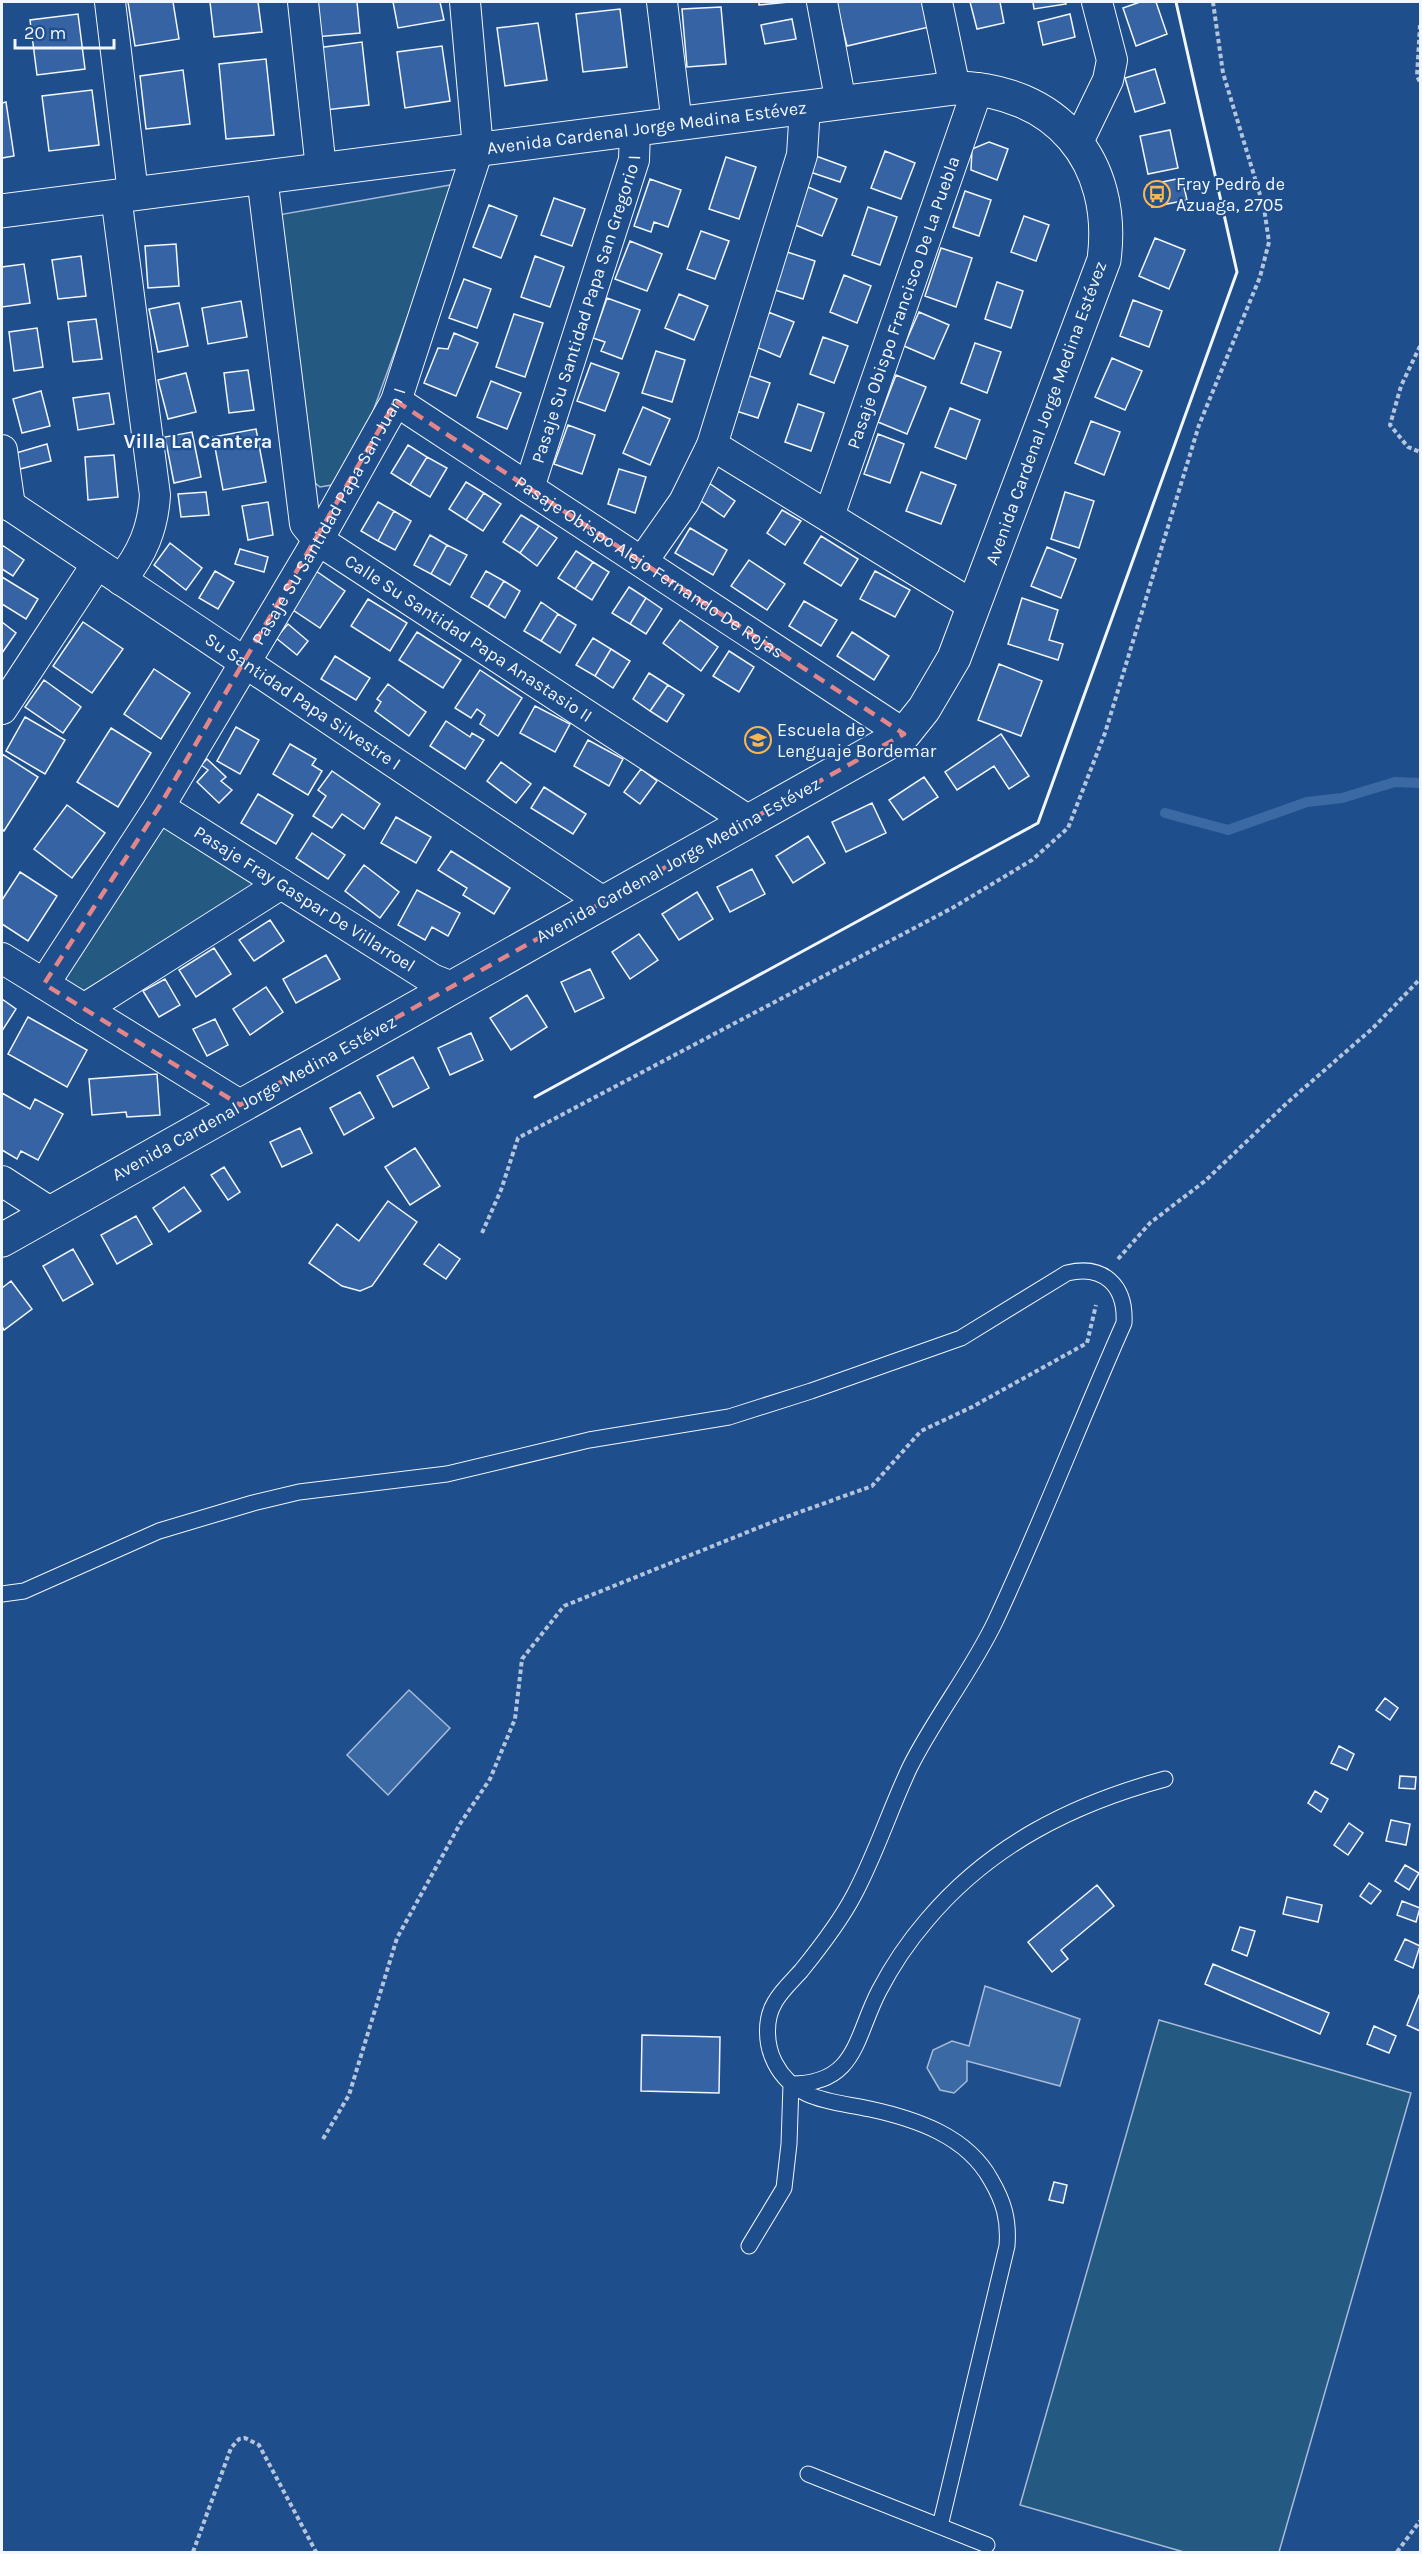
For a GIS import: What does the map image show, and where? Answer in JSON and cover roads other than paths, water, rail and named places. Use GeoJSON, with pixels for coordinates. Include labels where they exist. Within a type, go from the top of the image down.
{"type":"FeatureCollection","features":[{"type":"Feature","properties":{"kind":"street"},"geometry":{"type":"LineString","coordinates":[[2,709],[109,572],[143,548],[150,531],[156,495],[125,194],[110,2]]}},
{"type":"Feature","properties":{"kind":"street"},"geometry":{"type":"LineString","coordinates":[[303,2],[321,169]]}},
{"type":"Feature","properties":{"kind":"street","name":"Pasaje Su Santidad Papa San Juan I"},"geometry":{"type":"LineString","coordinates":[[44,984],[159,807],[318,540],[396,401],[478,149],[465,2]]}},
{"type":"Feature","properties":{"kind":"street"},"geometry":{"type":"LineString","coordinates":[[662,2],[677,124]]}},
{"type":"Feature","properties":{"kind":"street"},"geometry":{"type":"LineString","coordinates":[[822,2],[841,102]]}},
{"type":"Feature","properties":{"kind":"street"},"geometry":{"type":"LineString","coordinates":[[938,2],[966,88]]}},
{"type":"Feature","properties":{"kind":"street"},"geometry":{"type":"LineString","coordinates":[[1077,144],[1108,80],[1112,60],[1097,2]]}},
{"type":"Feature","properties":{"kind":"street","name":"Avenida Cardenal Jorge Medina Estévez"},"geometry":{"type":"LineString","coordinates":[[2,211],[841,102],[966,88],[1001,93],[1033,106],[1061,126],[1091,164],[1106,211],[1107,236],[1104,260],[954,658],[924,709],[904,734],[2,1240]]}},
{"type":"Feature","properties":{"kind":"street","name":"Pasaje Obispo Francisco De La Puebla"},"geometry":{"type":"LineString","coordinates":[[829,516],[966,88]]}},
{"type":"Feature","properties":{"kind":"street"},"geometry":{"type":"LineString","coordinates":[[642,562],[684,501],[712,445],[802,155],[805,107]]}},
{"type":"Feature","properties":{"kind":"street","name":"Pasaje Su Santidad Papa San Gregorio I"},"geometry":{"type":"LineString","coordinates":[[528,488],[634,160],[634,129]]}},
{"type":"Feature","properties":{"kind":"street","name":"Calle Su Santidad Papa Anastasio II"},"geometry":{"type":"LineString","coordinates":[[262,177],[305,524],[318,540],[749,821]]}},
{"type":"Feature","properties":{"kind":"street","name":"Pasaje Obispo Alejo Fernando De Rojas"},"geometry":{"type":"LineString","coordinates":[[396,401],[904,734]]}},
{"type":"Feature","properties":{"kind":"street"},"geometry":{"type":"LineString","coordinates":[[712,445],[974,606]]}},
{"type":"Feature","properties":{"kind":"street"},"geometry":{"type":"LineString","coordinates":[[2,450],[6,503]]}},
{"type":"Feature","properties":{"kind":"street","name":"Su Santidad Papa Silvestre I"},"geometry":{"type":"LineString","coordinates":[[6,503],[603,902]]}},
{"type":"Feature","properties":{"kind":"street","name":"Pasaje Fray Gaspar De Villarroel"},"geometry":{"type":"LineString","coordinates":[[159,807],[432,979],[452,987]]}},
{"type":"Feature","properties":{"kind":"street"},"geometry":{"type":"LineString","coordinates":[[84,1009],[281,884]]}},
{"type":"Feature","properties":{"kind":"street"},"geometry":{"type":"LineString","coordinates":[[2,958],[240,1106]]}},
{"type":"Feature","properties":{"kind":"street"},"geometry":{"type":"LineString","coordinates":[[2,1181],[50,1212]]}},
{"type":"Feature","properties":{"kind":"lane"},"geometry":{"type":"LineString","coordinates":[[2,1594],[24,1591],[159,1531],[253,1503],[299,1492],[447,1474],[589,1440],[729,1417],[811,1391],[961,1338],[1067,1273],[1079,1270],[1092,1271],[1114,1284],[1121,1296],[1124,1323],[994,1624],[911,1765],[854,1897],[803,1968],[774,2003],[769,2020],[768,2037],[776,2065],[791,2084],[810,2096],[827,2102],[879,2111],[920,2123],[946,2135],[969,2150],[988,2174],[1003,2200],[1009,2224],[1007,2246],[940,2526]]}},
{"type":"Feature","properties":{"kind":"lane"},"geometry":{"type":"LineString","coordinates":[[791,2084],[807,2084],[823,2080],[847,2062],[856,2049],[879,1992],[900,1954],[927,1919],[950,1895],[994,1857],[1033,1831],[1075,1809],[1119,1791],[1165,1779]]}},
{"type":"Feature","properties":{"kind":"lane"},"geometry":{"type":"LineString","coordinates":[[748,2246],[784,2188],[789,2144],[791,2084]]}},
{"type":"Feature","properties":{"kind":"lane"},"geometry":{"type":"LineString","coordinates":[[808,2474],[987,2545]]}},
{"type":"Feature","properties":{"kind":"waterway"},"geometry":{"type":"LineString","coordinates":[[1165,813],[1228,830],[1307,802],[1342,798],[1395,782],[1420,783]]}},
{"type":"Feature","properties":{"kind":"place","name":"Fray Pedro de Azuaga, 2705"},"geometry":{"type":"Point","coordinates":[1157,194]}},
{"type":"Feature","properties":{"kind":"place","name":"Escuela de Lenguaje Bordemar"},"geometry":{"type":"Point","coordinates":[758,740]}},
{"type":"Feature","properties":{"kind":"district","name":"Villa La Cantera"},"geometry":{"type":"Point","coordinates":[198,441]}}]}
